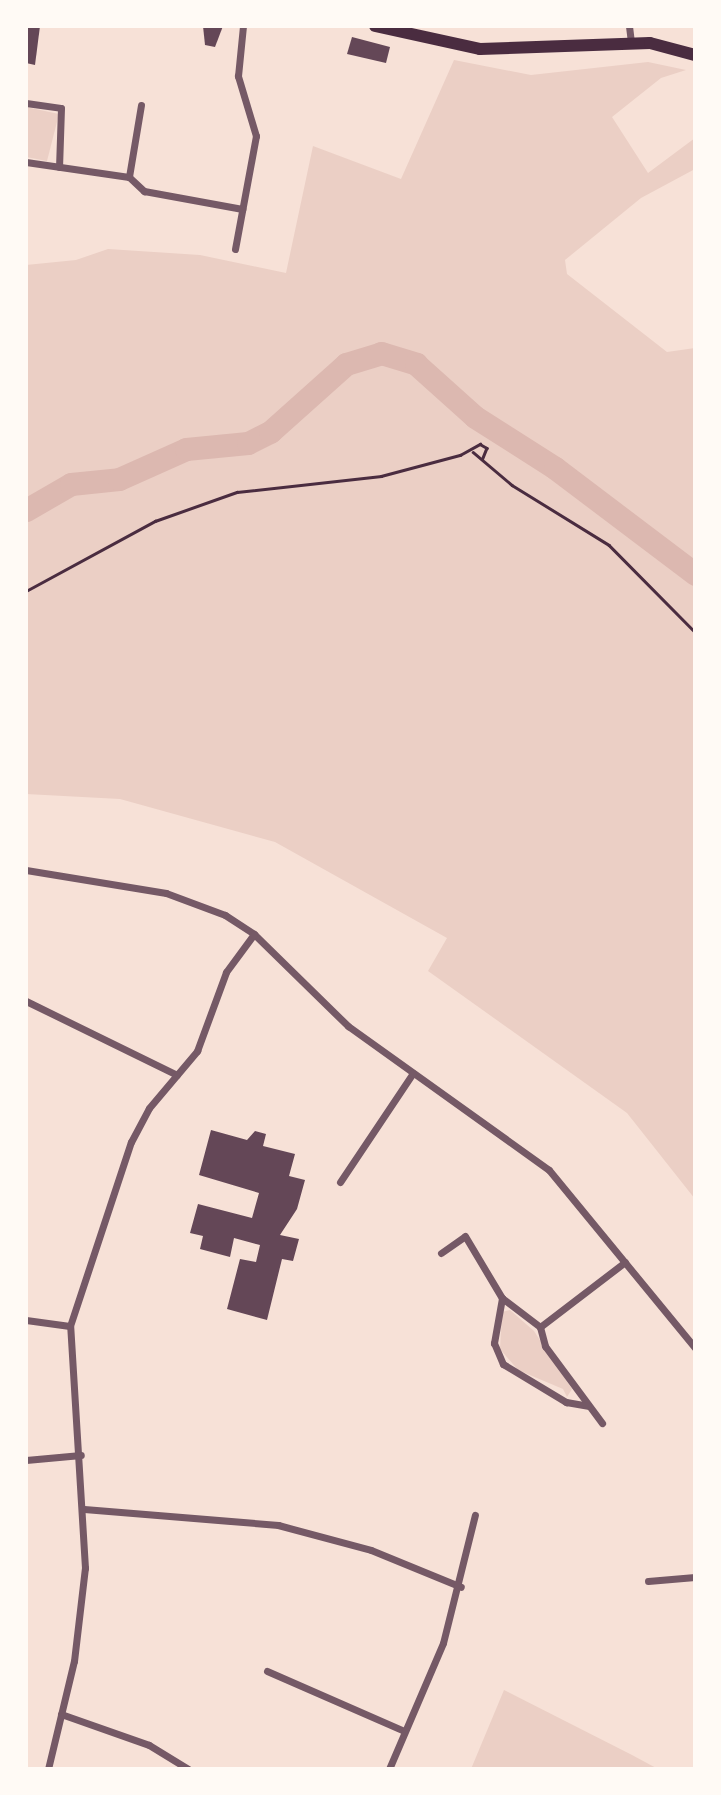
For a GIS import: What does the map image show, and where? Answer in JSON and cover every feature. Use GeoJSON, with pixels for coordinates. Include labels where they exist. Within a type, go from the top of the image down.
{"type":"FeatureCollection","features":[{"type":"Feature","properties":{"kind":"main road"},"geometry":{"type":"LineString","coordinates":[[375,26],[480,49],[631,43],[672,46],[695,55]]}},
{"type":"Feature","properties":{"kind":"street"},"geometry":{"type":"LineString","coordinates":[[235,249],[256,136],[237,76],[243,26]]}},
{"type":"Feature","properties":{"kind":"street"},"geometry":{"type":"LineString","coordinates":[[629,26],[631,43]]}},
{"type":"Feature","properties":{"kind":"street"},"geometry":{"type":"LineString","coordinates":[[26,103],[61,108],[59,167]]}},
{"type":"Feature","properties":{"kind":"street"},"geometry":{"type":"LineString","coordinates":[[129,177],[141,105]]}},
{"type":"Feature","properties":{"kind":"street"},"geometry":{"type":"LineString","coordinates":[[26,162],[129,177],[144,191],[242,209]]}},
{"type":"Feature","properties":{"kind":"street"},"geometry":{"type":"LineString","coordinates":[[26,870],[166,893],[225,915],[254,934],[332,1013],[548,1170],[695,1348]]}},
{"type":"Feature","properties":{"kind":"street"},"geometry":{"type":"LineString","coordinates":[[48,1769],[80,1627],[84,1509],[70,1326],[131,1142],[197,1051],[226,972],[254,934]]}},
{"type":"Feature","properties":{"kind":"street"},"geometry":{"type":"LineString","coordinates":[[26,1001],[177,1075]]}},
{"type":"Feature","properties":{"kind":"street"},"geometry":{"type":"LineString","coordinates":[[340,1182],[414,1073]]}},
{"type":"Feature","properties":{"kind":"street"},"geometry":{"type":"LineString","coordinates":[[441,1253],[465,1236],[502,1298],[540,1327],[545,1346],[602,1423]]}},
{"type":"Feature","properties":{"kind":"street"},"geometry":{"type":"LineString","coordinates":[[540,1327],[625,1262]]}},
{"type":"Feature","properties":{"kind":"street"},"geometry":{"type":"LineString","coordinates":[[502,1298],[494,1343],[503,1364],[566,1402],[587,1406]]}},
{"type":"Feature","properties":{"kind":"street"},"geometry":{"type":"LineString","coordinates":[[26,1320],[70,1326]]}},
{"type":"Feature","properties":{"kind":"street"},"geometry":{"type":"LineString","coordinates":[[26,1460],[81,1455]]}},
{"type":"Feature","properties":{"kind":"street"},"geometry":{"type":"LineString","coordinates":[[84,1509],[190,1513],[290,1528],[371,1550],[461,1587]]}},
{"type":"Feature","properties":{"kind":"street"},"geometry":{"type":"LineString","coordinates":[[389,1769],[402,1730],[461,1587],[475,1515]]}},
{"type":"Feature","properties":{"kind":"street"},"geometry":{"type":"LineString","coordinates":[[648,1581],[695,1577]]}},
{"type":"Feature","properties":{"kind":"street"},"geometry":{"type":"LineString","coordinates":[[267,1671],[402,1730]]}},
{"type":"Feature","properties":{"kind":"street"},"geometry":{"type":"LineString","coordinates":[[61,1714],[149,1745],[188,1769]]}},
{"type":"Feature","properties":{"kind":"path"},"geometry":{"type":"LineString","coordinates":[[26,592],[155,521],[237,492],[309,488],[473,451],[484,445],[483,458]]}},
{"type":"Feature","properties":{"kind":"path"},"geometry":{"type":"LineString","coordinates":[[473,451],[512,485],[609,545],[695,632]]}},
{"type":"Feature","properties":{"kind":"shaded area"},"geometry":{"type":"Polygon","coordinates":[[[454,60],[531,75],[648,62],[686,70],[661,78],[612,117],[648,173],[695,138],[695,169],[641,198],[565,260],[567,274],[667,352],[695,348],[695,1199],[627,1113],[428,971],[447,938],[275,842],[120,799],[26,794],[26,265],[76,260],[108,249],[200,255],[286,273],[313,146],[401,179],[454,60]]]}},
{"type":"Feature","properties":{"kind":"shaded area"},"geometry":{"type":"Polygon","coordinates":[[[26,107],[59,114],[47,161],[26,157],[26,107]]]}},
{"type":"Feature","properties":{"kind":"shaded area"},"geometry":{"type":"Polygon","coordinates":[[[510,1310],[534,1331],[572,1389],[567,1397],[563,1389],[518,1370],[500,1349],[502,1312],[510,1310]]]}},
{"type":"Feature","properties":{"kind":"shaded area"},"geometry":{"type":"Polygon","coordinates":[[[504,1690],[632,1755],[658,1769],[471,1769],[504,1690]]]}},
{"type":"Feature","properties":{"kind":"building"},"geometry":{"type":"Polygon","coordinates":[[[26,26],[40,26],[35,65],[26,63],[26,26]]]}},
{"type":"Feature","properties":{"kind":"building"},"geometry":{"type":"Polygon","coordinates":[[[203,26],[223,26],[215,47],[205,45],[203,26]]]}},
{"type":"Feature","properties":{"kind":"building"},"geometry":{"type":"Polygon","coordinates":[[[352,37],[390,47],[386,63],[347,54],[352,37]]]}},
{"type":"Feature","properties":{"kind":"building"},"geometry":{"type":"Polygon","coordinates":[[[211,1130],[247,1140],[255,1131],[266,1134],[263,1146],[295,1154],[289,1176],[305,1180],[297,1209],[280,1235],[299,1239],[293,1261],[282,1259],[267,1320],[227,1309],[240,1259],[256,1262],[260,1245],[234,1238],[230,1257],[200,1249],[203,1236],[190,1233],[198,1204],[252,1218],[259,1193],[199,1175],[211,1130]]]}},
{"type":"Feature","properties":{"kind":"waterway"},"geometry":{"type":"LineString","coordinates":[[26,510],[71,484],[119,479],[186,449],[248,443],[270,432],[346,364],[381,353],[416,364],[475,417],[555,468],[695,574]]}}]}
